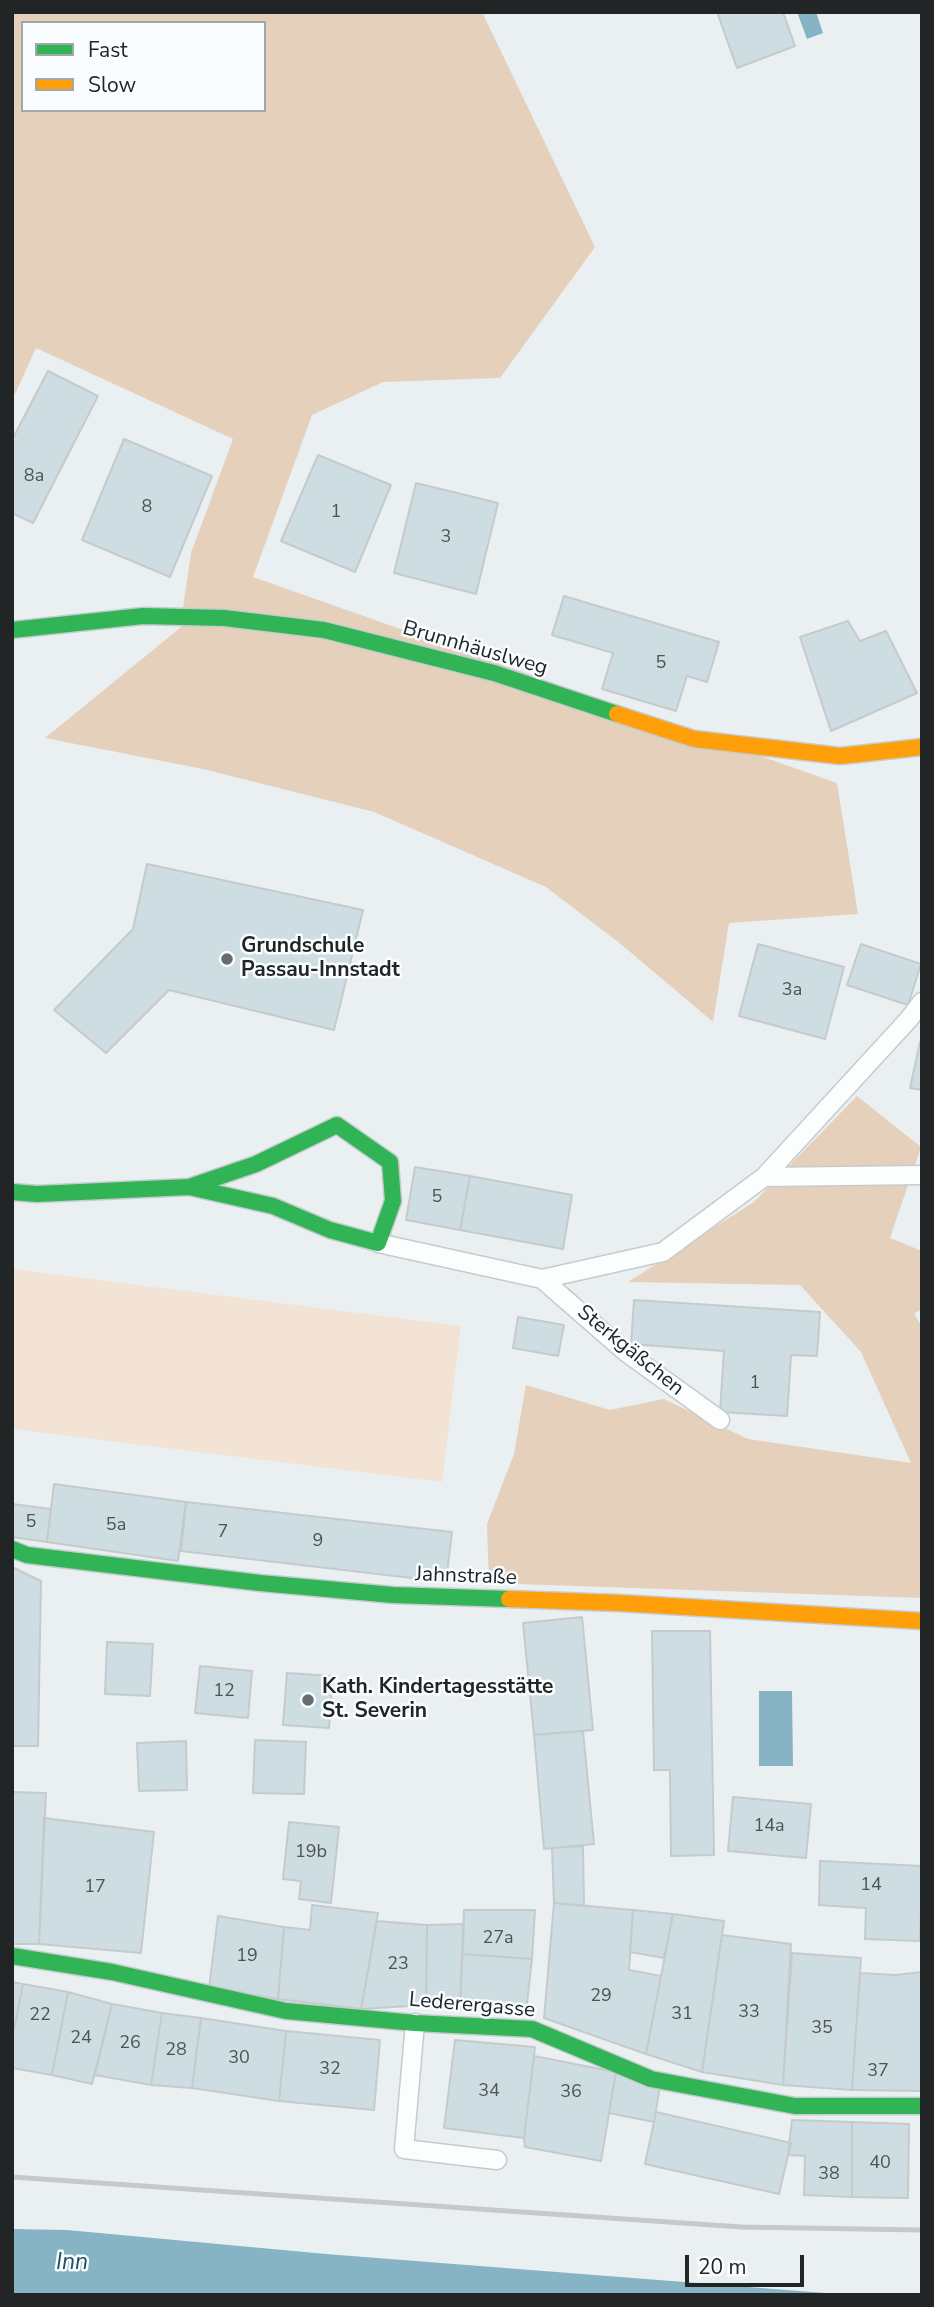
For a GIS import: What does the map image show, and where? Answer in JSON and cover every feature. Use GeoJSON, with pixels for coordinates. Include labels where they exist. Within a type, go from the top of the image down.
{"type":"FeatureCollection","features":[{"type":"Feature","properties":{"kind":"street","name":"Brunnhäuslweg"},"geometry":{"type":"LineString","coordinates":[[12,630],[143,616],[224,618],[324,630],[494,673],[694,739],[840,756],[922,747]]}},
{"type":"Feature","properties":{"kind":"street"},"geometry":{"type":"LineString","coordinates":[[12,1192],[37,1194],[189,1187],[273,1206],[330,1230],[378,1243],[393,1201],[390,1162],[337,1125],[256,1164],[189,1187]]}},
{"type":"Feature","properties":{"kind":"street","name":"Jahnstraße"},"geometry":{"type":"LineString","coordinates":[[12,1549],[41,1557],[260,1583],[393,1595],[619,1603],[922,1621]]}},
{"type":"Feature","properties":{"kind":"street","name":"Lederergasse"},"geometry":{"type":"LineString","coordinates":[[12,1956],[112,1972],[286,2011],[415,2023],[532,2029],[651,2079],[794,2106],[922,2106]]}},
{"type":"Feature","properties":{"kind":"lane"},"geometry":{"type":"LineString","coordinates":[[378,1243],[542,1279],[663,1252],[764,1177],[922,1002]]}},
{"type":"Feature","properties":{"kind":"lane"},"geometry":{"type":"LineString","coordinates":[[764,1177],[922,1175]]}},
{"type":"Feature","properties":{"kind":"lane","name":"Sterkgäßchen"},"geometry":{"type":"LineString","coordinates":[[542,1279],[627,1353],[720,1420]]}},
{"type":"Feature","properties":{"kind":"lane"},"geometry":{"type":"LineString","coordinates":[[415,2023],[404,2149],[497,2160]]}},
{"type":"Feature","properties":{"kind":"shaded area"},"geometry":{"type":"Polygon","coordinates":[[[12,12],[482,12],[595,247],[500,378],[383,382],[312,415],[253,577],[837,783],[858,914],[729,923],[713,1022],[622,945],[546,887],[374,812],[203,769],[45,738],[180,628],[191,553],[233,439],[36,348],[15,394],[12,392],[12,12]]]}},
{"type":"Feature","properties":{"kind":"shaded area"},"geometry":{"type":"Polygon","coordinates":[[[857,1096],[921,1147],[890,1238],[922,1251],[922,1310],[914,1313],[922,1327],[922,1598],[489,1583],[487,1524],[514,1454],[526,1385],[610,1410],[664,1399],[748,1439],[911,1463],[861,1352],[800,1285],[628,1282],[754,1202],[857,1096]]]}},
{"type":"Feature","properties":{"kind":"shaded area"},"geometry":{"type":"Polygon","coordinates":[[[12,1269],[461,1326],[442,1482],[12,1429],[12,1269]]]}},
{"type":"Feature","properties":{"kind":"water"},"geometry":{"type":"Polygon","coordinates":[[[797,12],[816,12],[823,33],[807,39],[797,12]]]}},
{"type":"Feature","properties":{"kind":"water"},"geometry":{"type":"Polygon","coordinates":[[[759,1691],[792,1691],[793,1766],[759,1766],[759,1691]]]}},
{"type":"Feature","properties":{"kind":"water","name":"Inn"},"geometry":{"type":"Polygon","coordinates":[[[12,2229],[67,2230],[326,2254],[851,2295],[12,2295],[12,2229]]]}},
{"type":"Feature","properties":{"kind":"building"},"geometry":{"type":"Polygon","coordinates":[[[717,12],[783,12],[795,46],[737,68],[717,12]]]}},
{"type":"Feature","properties":{"kind":"building"},"geometry":{"type":"Polygon","coordinates":[[[48,371],[98,396],[33,523],[12,513],[12,440],[48,371]]]}},
{"type":"Feature","properties":{"kind":"building"},"geometry":{"type":"Polygon","coordinates":[[[124,439],[212,476],[170,577],[82,540],[124,439]]]}},
{"type":"Feature","properties":{"kind":"building"},"geometry":{"type":"Polygon","coordinates":[[[318,455],[391,485],[355,572],[281,541],[318,455]]]}},
{"type":"Feature","properties":{"kind":"building"},"geometry":{"type":"Polygon","coordinates":[[[416,483],[498,503],[476,594],[394,573],[416,483]]]}},
{"type":"Feature","properties":{"kind":"building"},"geometry":{"type":"Polygon","coordinates":[[[564,596],[719,642],[707,682],[687,676],[676,711],[602,689],[613,653],[552,635],[564,596]]]}},
{"type":"Feature","properties":{"kind":"building"},"geometry":{"type":"Polygon","coordinates":[[[848,621],[860,641],[886,631],[917,693],[831,731],[800,637],[848,621]]]}},
{"type":"Feature","properties":{"kind":"building","name":"Grundschule Passau-Innstadt"},"geometry":{"type":"Polygon","coordinates":[[[147,864],[363,910],[334,1030],[169,990],[106,1053],[54,1010],[133,929],[147,864]]]}},
{"type":"Feature","properties":{"kind":"building"},"geometry":{"type":"Polygon","coordinates":[[[758,944],[844,967],[825,1039],[739,1016],[758,944]]]}},
{"type":"Feature","properties":{"kind":"building"},"geometry":{"type":"Polygon","coordinates":[[[861,944],[921,964],[908,1005],[847,985],[861,944]]]}},
{"type":"Feature","properties":{"kind":"building"},"geometry":{"type":"Polygon","coordinates":[[[922,1042],[922,1090],[910,1088],[922,1042]]]}},
{"type":"Feature","properties":{"kind":"building"},"geometry":{"type":"Polygon","coordinates":[[[415,1167],[470,1176],[460,1230],[406,1220],[415,1167]]]}},
{"type":"Feature","properties":{"kind":"building"},"geometry":{"type":"Polygon","coordinates":[[[470,1176],[572,1195],[563,1249],[460,1230],[470,1176]]]}},
{"type":"Feature","properties":{"kind":"building"},"geometry":{"type":"Polygon","coordinates":[[[634,1300],[820,1312],[817,1356],[791,1355],[787,1416],[720,1412],[724,1351],[631,1344],[634,1300]]]}},
{"type":"Feature","properties":{"kind":"building"},"geometry":{"type":"Polygon","coordinates":[[[518,1317],[564,1325],[558,1356],[513,1348],[518,1317]]]}},
{"type":"Feature","properties":{"kind":"building"},"geometry":{"type":"Polygon","coordinates":[[[54,1484],[186,1502],[178,1561],[47,1542],[54,1484]]]}},
{"type":"Feature","properties":{"kind":"building"},"geometry":{"type":"Polygon","coordinates":[[[186,1502],[452,1532],[446,1582],[181,1551],[186,1502]]]}},
{"type":"Feature","properties":{"kind":"building"},"geometry":{"type":"Polygon","coordinates":[[[12,1504],[51,1509],[47,1542],[12,1537],[12,1504]]]}},
{"type":"Feature","properties":{"kind":"building"},"geometry":{"type":"Polygon","coordinates":[[[12,1567],[41,1581],[38,1746],[12,1746],[12,1567]]]}},
{"type":"Feature","properties":{"kind":"building"},"geometry":{"type":"Polygon","coordinates":[[[582,1617],[593,1730],[534,1735],[523,1623],[582,1617]]]}},
{"type":"Feature","properties":{"kind":"building"},"geometry":{"type":"Polygon","coordinates":[[[652,1631],[710,1631],[714,1855],[671,1856],[670,1770],[654,1770],[652,1631]]]}},
{"type":"Feature","properties":{"kind":"building"},"geometry":{"type":"Polygon","coordinates":[[[107,1642],[153,1644],[150,1696],[105,1694],[107,1642]]]}},
{"type":"Feature","properties":{"kind":"building"},"geometry":{"type":"Polygon","coordinates":[[[200,1666],[252,1671],[248,1718],[195,1713],[200,1666]]]}},
{"type":"Feature","properties":{"kind":"building","name":"Kath. Kindertagesstätte St. Severin"},"geometry":{"type":"Polygon","coordinates":[[[287,1673],[333,1676],[329,1728],[283,1725],[287,1673]]]}},
{"type":"Feature","properties":{"kind":"building"},"geometry":{"type":"Polygon","coordinates":[[[583,1731],[594,1844],[544,1849],[534,1735],[583,1731]]]}},
{"type":"Feature","properties":{"kind":"building"},"geometry":{"type":"Polygon","coordinates":[[[255,1740],[306,1742],[304,1794],[253,1793],[255,1740]]]}},
{"type":"Feature","properties":{"kind":"building"},"geometry":{"type":"Polygon","coordinates":[[[186,1741],[187,1790],[139,1791],[137,1743],[186,1741]]]}},
{"type":"Feature","properties":{"kind":"building"},"geometry":{"type":"Polygon","coordinates":[[[12,1792],[46,1793],[39,1944],[12,1944],[12,1792]]]}},
{"type":"Feature","properties":{"kind":"building"},"geometry":{"type":"Polygon","coordinates":[[[733,1797],[811,1804],[806,1858],[728,1851],[733,1797]]]}},
{"type":"Feature","properties":{"kind":"building"},"geometry":{"type":"Polygon","coordinates":[[[44,1818],[154,1832],[141,1953],[39,1944],[44,1818]]]}},
{"type":"Feature","properties":{"kind":"building"},"geometry":{"type":"Polygon","coordinates":[[[289,1822],[339,1827],[331,1903],[299,1899],[301,1881],[283,1879],[289,1822]]]}},
{"type":"Feature","properties":{"kind":"building"},"geometry":{"type":"Polygon","coordinates":[[[583,1846],[584,1906],[554,1903],[552,1848],[583,1846]]]}},
{"type":"Feature","properties":{"kind":"building"},"geometry":{"type":"Polygon","coordinates":[[[820,1861],[922,1866],[920,1941],[865,1939],[866,1908],[819,1905],[820,1861]]]}},
{"type":"Feature","properties":{"kind":"building"},"geometry":{"type":"Polygon","coordinates":[[[554,1903],[633,1910],[629,1970],[661,1976],[646,2054],[544,2018],[554,1903]]]}},
{"type":"Feature","properties":{"kind":"building"},"geometry":{"type":"Polygon","coordinates":[[[312,1905],[378,1913],[361,2009],[278,1999],[284,1927],[310,1930],[312,1905]]]}},
{"type":"Feature","properties":{"kind":"building"},"geometry":{"type":"Polygon","coordinates":[[[464,1910],[535,1910],[532,1959],[462,1954],[464,1910]]]}},
{"type":"Feature","properties":{"kind":"building"},"geometry":{"type":"Polygon","coordinates":[[[633,1910],[673,1914],[664,1958],[630,1952],[633,1910]]]}},
{"type":"Feature","properties":{"kind":"building"},"geometry":{"type":"Polygon","coordinates":[[[673,1914],[724,1921],[702,2072],[646,2054],[673,1914]]]}},
{"type":"Feature","properties":{"kind":"building"},"geometry":{"type":"Polygon","coordinates":[[[218,1916],[284,1927],[278,1999],[209,1988],[218,1916]]]}},
{"type":"Feature","properties":{"kind":"building"},"geometry":{"type":"Polygon","coordinates":[[[377,1921],[427,1925],[426,2005],[361,2009],[377,1921]]]}},
{"type":"Feature","properties":{"kind":"building"},"geometry":{"type":"Polygon","coordinates":[[[464,1924],[460,2008],[426,2005],[427,1925],[464,1924]]]}},
{"type":"Feature","properties":{"kind":"building"},"geometry":{"type":"Polygon","coordinates":[[[722,1935],[791,1944],[783,2085],[702,2072],[722,1935]]]}},
{"type":"Feature","properties":{"kind":"building"},"geometry":{"type":"Polygon","coordinates":[[[792,1953],[861,1958],[852,2090],[783,2085],[792,1953]]]}},
{"type":"Feature","properties":{"kind":"building"},"geometry":{"type":"Polygon","coordinates":[[[462,1954],[532,1959],[526,2012],[460,2008],[462,1954]]]}},
{"type":"Feature","properties":{"kind":"building"},"geometry":{"type":"Polygon","coordinates":[[[922,1972],[922,2091],[852,2090],[860,1973],[895,1975],[922,1972]]]}},
{"type":"Feature","properties":{"kind":"building"},"geometry":{"type":"Polygon","coordinates":[[[12,1982],[23,1984],[12,2040],[12,1982]]]}},
{"type":"Feature","properties":{"kind":"building"},"geometry":{"type":"Polygon","coordinates":[[[23,1984],[68,1992],[52,2075],[12,2068],[12,2040],[23,1984]]]}},
{"type":"Feature","properties":{"kind":"building"},"geometry":{"type":"Polygon","coordinates":[[[68,1992],[112,2004],[92,2084],[52,2075],[68,1992]]]}},
{"type":"Feature","properties":{"kind":"building"},"geometry":{"type":"Polygon","coordinates":[[[112,2004],[162,2013],[151,2085],[95,2075],[112,2004]]]}},
{"type":"Feature","properties":{"kind":"building"},"geometry":{"type":"Polygon","coordinates":[[[162,2013],[201,2018],[192,2088],[151,2085],[162,2013]]]}},
{"type":"Feature","properties":{"kind":"building"},"geometry":{"type":"Polygon","coordinates":[[[201,2018],[286,2031],[279,2101],[192,2088],[201,2018]]]}},
{"type":"Feature","properties":{"kind":"building"},"geometry":{"type":"Polygon","coordinates":[[[286,2031],[380,2040],[374,2110],[279,2101],[286,2031]]]}},
{"type":"Feature","properties":{"kind":"building"},"geometry":{"type":"Polygon","coordinates":[[[455,2040],[535,2047],[524,2138],[444,2128],[455,2040]]]}},
{"type":"Feature","properties":{"kind":"building"},"geometry":{"type":"Polygon","coordinates":[[[534,2056],[616,2072],[601,2161],[525,2147],[534,2056]]]}},
{"type":"Feature","properties":{"kind":"building"},"geometry":{"type":"Polygon","coordinates":[[[616,2072],[660,2086],[654,2122],[609,2113],[616,2072]]]}},
{"type":"Feature","properties":{"kind":"building"},"geometry":{"type":"Polygon","coordinates":[[[656,2112],[791,2143],[779,2194],[645,2164],[656,2112]]]}},
{"type":"Feature","properties":{"kind":"building"},"geometry":{"type":"Polygon","coordinates":[[[792,2120],[852,2122],[852,2197],[804,2195],[805,2156],[788,2155],[792,2120]]]}},
{"type":"Feature","properties":{"kind":"building"},"geometry":{"type":"Polygon","coordinates":[[[852,2122],[909,2124],[908,2198],[852,2197],[852,2122]]]}},
{"type":"Feature","properties":{"kind":"railway"},"geometry":{"type":"LineString","coordinates":[[12,2177],[741,2227],[922,2230]]}},
{"type":"Feature","properties":{"kind":"traffic: fast"},"geometry":{"type":"LineString","coordinates":[[12,630],[143,616],[224,618],[324,630],[494,673],[617,714]]}},
{"type":"Feature","properties":{"kind":"traffic: fast"},"geometry":{"type":"LineString","coordinates":[[12,1192],[37,1194],[189,1187],[273,1206],[330,1230],[378,1243],[393,1201],[390,1162],[337,1125],[256,1164],[189,1187]]}},
{"type":"Feature","properties":{"kind":"traffic: fast"},"geometry":{"type":"LineString","coordinates":[[12,1549],[27,1555],[260,1583],[393,1595],[509,1599]]}},
{"type":"Feature","properties":{"kind":"traffic: fast"},"geometry":{"type":"LineString","coordinates":[[12,1956],[112,1972],[286,2011],[415,2023],[532,2029],[651,2079],[795,2106],[922,2106]]}},
{"type":"Feature","properties":{"kind":"traffic: slow"},"geometry":{"type":"LineString","coordinates":[[617,714],[694,739],[840,756],[922,747]]}},
{"type":"Feature","properties":{"kind":"traffic: slow"},"geometry":{"type":"LineString","coordinates":[[509,1599],[922,1621]]}},
{"type":"Feature","properties":{"kind":"place","name":"Grundschule Passau-Innstadt"},"geometry":{"type":"Point","coordinates":[227,959]}},
{"type":"Feature","properties":{"kind":"place","name":"Kath. Kindertagesstätte St. Severin"},"geometry":{"type":"Point","coordinates":[308,1700]}}]}
